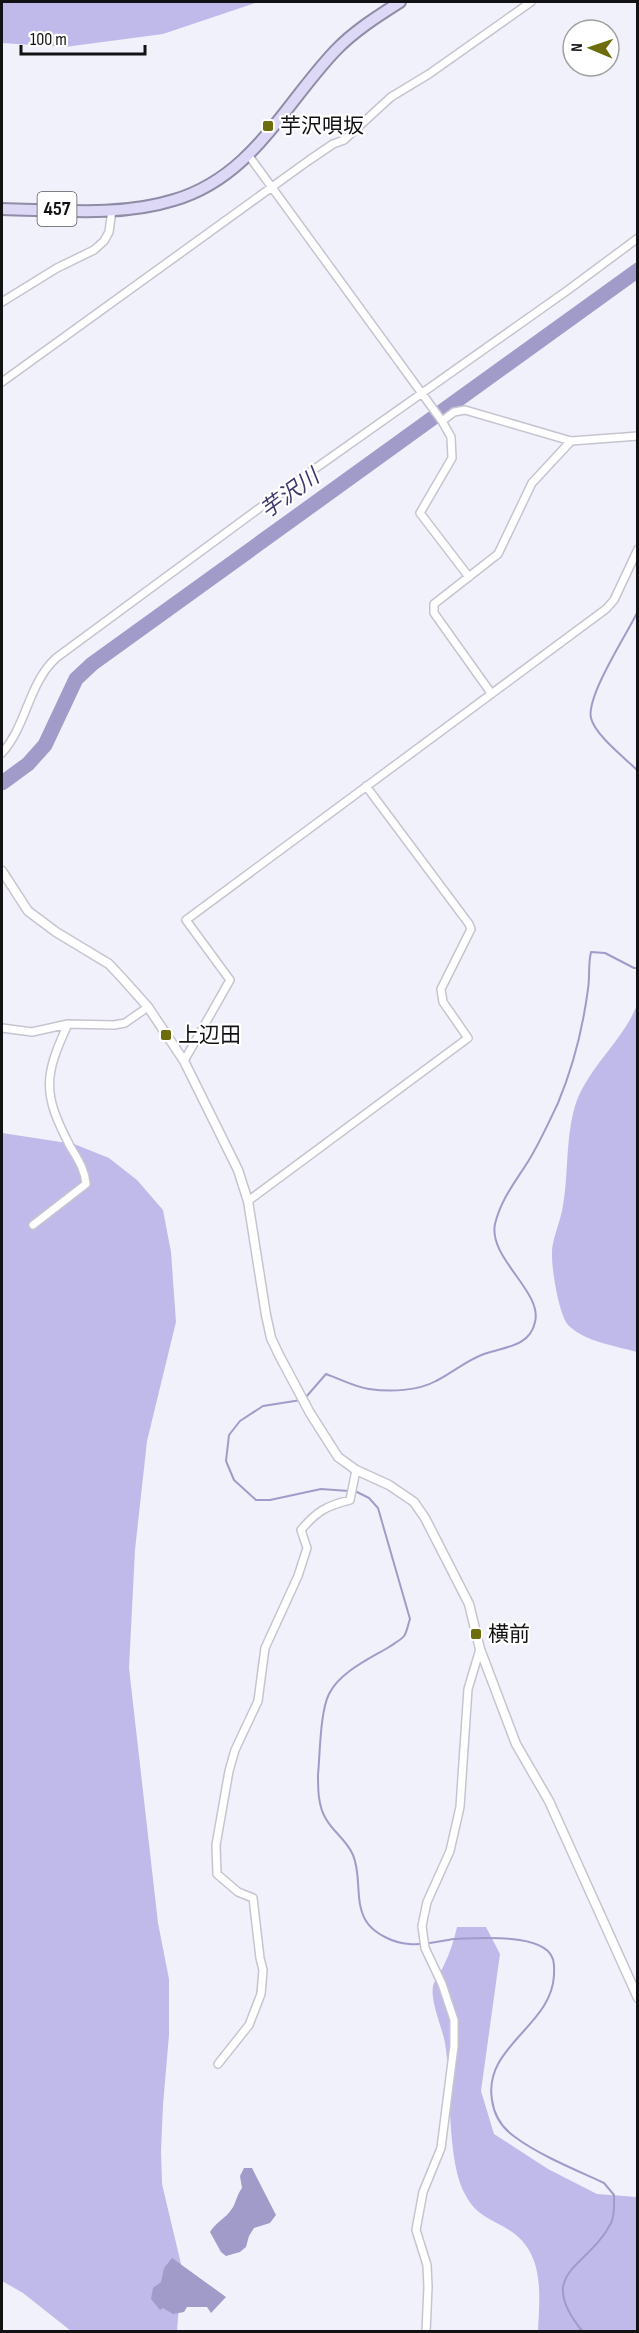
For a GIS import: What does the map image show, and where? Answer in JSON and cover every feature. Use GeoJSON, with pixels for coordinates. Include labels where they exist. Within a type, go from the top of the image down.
{"type":"FeatureCollection","features":[{"type":"Feature","properties":{"kind":"highway","name":"457"},"geometry":{"type":"LineString","coordinates":[[2,209],[112,210],[173,201],[199,191],[220,180],[249,156],[305,85],[337,49],[370,21],[400,2]]}},
{"type":"Feature","properties":{"kind":"street"},"geometry":{"type":"LineString","coordinates":[[2,382],[333,144],[344,140],[391,97],[429,74],[531,2]]}},
{"type":"Feature","properties":{"kind":"street"},"geometry":{"type":"LineString","coordinates":[[249,156],[441,420],[451,437],[452,458],[420,513],[469,578]]}},
{"type":"Feature","properties":{"kind":"street"},"geometry":{"type":"LineString","coordinates":[[2,302],[57,268],[94,250],[104,241],[109,232],[112,210]]}},
{"type":"Feature","properties":{"kind":"street"},"geometry":{"type":"LineString","coordinates":[[2,753],[16,734],[34,688],[44,671],[56,658],[264,504],[422,394],[638,238]]}},
{"type":"Feature","properties":{"kind":"street"},"geometry":{"type":"LineString","coordinates":[[441,420],[454,411],[465,410],[571,441],[638,436]]}},
{"type":"Feature","properties":{"kind":"street"},"geometry":{"type":"LineString","coordinates":[[491,693],[434,614],[434,604],[498,554],[532,483],[571,441]]}},
{"type":"Feature","properties":{"kind":"street"},"geometry":{"type":"LineString","coordinates":[[184,1061],[230,980],[186,920],[612,604],[638,549]]}},
{"type":"Feature","properties":{"kind":"street"},"geometry":{"type":"LineString","coordinates":[[248,1201],[468,1038],[443,1002],[441,989],[471,929],[469,924],[366,786]]}},
{"type":"Feature","properties":{"kind":"street"},"geometry":{"type":"LineString","coordinates":[[2,871],[28,911],[56,932],[109,964],[148,1008],[184,1061],[227,1145],[248,1201],[271,1338],[305,1404],[338,1457],[356,1470],[389,1485],[414,1502],[425,1518],[469,1604],[480,1649],[516,1744],[549,1801],[638,1998]]}},
{"type":"Feature","properties":{"kind":"street"},"geometry":{"type":"LineString","coordinates":[[2,1028],[32,1032],[68,1024],[88,1023],[105,1026],[125,1023],[148,1008]]}},
{"type":"Feature","properties":{"kind":"street"},"geometry":{"type":"LineString","coordinates":[[33,1225],[86,1184],[83,1170],[66,1137],[48,1092],[53,1058],[68,1024]]}},
{"type":"Feature","properties":{"kind":"street"},"geometry":{"type":"LineString","coordinates":[[218,2064],[249,2025],[261,1994],[263,1970],[253,1898],[238,1892],[217,1874],[216,1845],[229,1772],[235,1750],[258,1701],[265,1648],[298,1576],[307,1548],[301,1530],[315,1514],[329,1505],[350,1500],[356,1470]]}},
{"type":"Feature","properties":{"kind":"street"},"geometry":{"type":"LineString","coordinates":[[426,2331],[427,2265],[416,2230],[423,2192],[441,2148],[454,2046],[454,2020],[442,1984],[424,1943],[422,1926],[427,1902],[450,1851],[460,1807],[468,1689],[480,1649]]}},
{"type":"Feature","properties":{"kind":"shaded area"},"geometry":{"type":"Polygon","coordinates":[[[2,2],[258,2],[163,34],[65,47],[2,43],[2,2]]]}},
{"type":"Feature","properties":{"kind":"shaded area"},"geometry":{"type":"Polygon","coordinates":[[[637,1005],[637,1352],[592,1340],[569,1326],[559,1303],[552,1256],[564,1198],[570,1132],[575,1106],[588,1079],[623,1031],[637,1005]]]}},
{"type":"Feature","properties":{"kind":"shaded area"},"geometry":{"type":"Polygon","coordinates":[[[2,1133],[74,1144],[109,1158],[137,1180],[163,1210],[171,1252],[176,1322],[147,1441],[135,1550],[129,1668],[158,1923],[169,1979],[169,2035],[161,2151],[162,2184],[182,2268],[177,2331],[71,2331],[23,2293],[2,2281],[2,1133]]]}},
{"type":"Feature","properties":{"kind":"shaded area"},"geometry":{"type":"Polygon","coordinates":[[[457,1927],[486,1927],[500,1954],[481,2091],[494,2134],[548,2169],[597,2194],[637,2197],[637,2331],[538,2331],[539,2286],[533,2259],[527,2247],[517,2236],[478,2211],[466,2196],[455,2164],[445,2043],[433,1992],[434,1983],[450,1951],[457,1927]]]}},
{"type":"Feature","properties":{"kind":"shaded area"},"geometry":{"type":"Polygon","coordinates":[[[244,2168],[252,2168],[276,2215],[270,2223],[254,2228],[246,2247],[240,2252],[226,2256],[221,2252],[210,2232],[233,2208],[242,2188],[240,2176],[244,2168]]]}},
{"type":"Feature","properties":{"kind":"shaded area"},"geometry":{"type":"Polygon","coordinates":[[[172,2258],[226,2297],[211,2313],[207,2307],[187,2307],[184,2312],[173,2314],[163,2308],[160,2310],[151,2299],[153,2288],[161,2282],[164,2268],[172,2258]]]}},
{"type":"Feature","properties":{"kind":"waterway","name":"芋沢川"},"geometry":{"type":"LineString","coordinates":[[2,783],[28,764],[45,745],[76,679],[92,664],[638,270]]}},
{"type":"Feature","properties":{"kind":"waterway"},"geometry":{"type":"LineString","coordinates":[[638,611],[608,665],[591,708],[591,718],[598,732],[638,771]]}},
{"type":"Feature","properties":{"kind":"waterway"},"geometry":{"type":"LineString","coordinates":[[306,1397],[326,1374],[369,1389],[395,1390],[421,1387],[484,1354],[515,1345],[528,1337],[535,1322],[535,1311],[531,1299],[499,1249],[495,1237],[495,1224],[509,1190],[541,1139],[558,1103],[573,1061],[589,984],[591,952],[605,953],[638,968]]}},
{"type":"Feature","properties":{"kind":"waterway"},"geometry":{"type":"LineString","coordinates":[[301,1400],[263,1406],[240,1421],[229,1435],[226,1461],[234,1480],[256,1500],[270,1500],[321,1489],[349,1491]]}},
{"type":"Feature","properties":{"kind":"waterway"},"geometry":{"type":"LineString","coordinates":[[355,1491],[369,1498],[378,1508],[410,1619],[403,1637],[340,1679],[329,1694],[322,1722],[320,1745],[318,1786],[321,1809],[329,1824],[353,1855],[362,1913],[370,1926],[379,1934],[397,1942],[415,1944],[477,1938],[522,1940],[546,1949],[552,1957],[554,1975],[550,1993],[542,2008],[507,2050],[498,2065],[492,2081],[492,2100],[499,2121],[506,2130],[546,2156],[604,2183],[614,2195],[614,2213],[611,2223],[601,2238],[570,2272],[564,2283],[563,2296],[569,2312],[583,2332]]}},
{"type":"Feature","properties":{"kind":"place","name":"芋沢唄坂"},"geometry":{"type":"Point","coordinates":[268,126]}},
{"type":"Feature","properties":{"kind":"place","name":"上辺田"},"geometry":{"type":"Point","coordinates":[166,1035]}},
{"type":"Feature","properties":{"kind":"place","name":"横前"},"geometry":{"type":"Point","coordinates":[476,1634]}}]}
